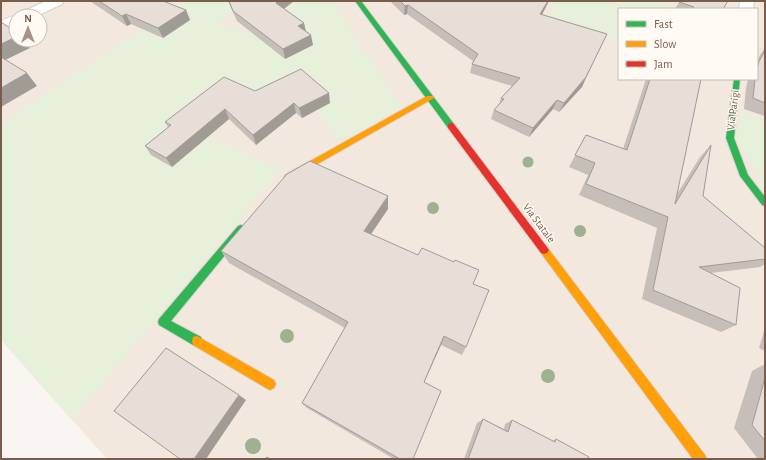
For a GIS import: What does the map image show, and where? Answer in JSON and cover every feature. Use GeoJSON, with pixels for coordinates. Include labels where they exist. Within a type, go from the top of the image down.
{"type":"FeatureCollection","features":[{"type":"Feature","properties":{"kind":"main road","name":"Via Statale"},"geometry":{"type":"LineString","coordinates":[[358,1],[701,459]]}},
{"type":"Feature","properties":{"kind":"main road","name":"Via Parigi"},"geometry":{"type":"LineString","coordinates":[[737,80],[730,138],[744,176],[765,203]]}},
{"type":"Feature","properties":{"kind":"main road"},"geometry":{"type":"LineString","coordinates":[[278,186],[284,180],[430,98]]}},
{"type":"Feature","properties":{"kind":"main road"},"geometry":{"type":"LineString","coordinates":[[248,221],[163,322],[270,384]]}},
{"type":"Feature","properties":{"kind":"street"},"geometry":{"type":"LineString","coordinates":[[42,8],[57,1]]}},
{"type":"Feature","properties":{"kind":"shaded area"},"geometry":{"type":"Polygon","coordinates":[[[1,1],[765,1],[765,459],[107,459],[1,340],[1,1]]]}},
{"type":"Feature","properties":{"kind":"green space"},"geometry":{"type":"Polygon","coordinates":[[[185,1],[247,1],[217,24],[253,33],[294,1],[332,1],[402,107],[339,140],[287,74],[253,100],[210,84],[168,119],[281,169],[72,420],[1,340],[1,123],[185,1]]]}},
{"type":"Feature","properties":{"kind":"green space"},"geometry":{"type":"Polygon","coordinates":[[[552,1],[669,1],[667,8],[618,8],[618,41],[572,26],[544,23],[554,8],[552,1]]]}},
{"type":"Feature","properties":{"kind":"green space"},"geometry":{"type":"Polygon","coordinates":[[[741,111],[765,120],[765,189],[737,139],[741,111]]]}},
{"type":"Feature","properties":{"kind":"building"},"geometry":{"type":"Polygon","coordinates":[[[99,1],[163,1],[186,10],[158,28],[126,14],[122,16],[99,1]]]}},
{"type":"Feature","properties":{"kind":"building"},"geometry":{"type":"Polygon","coordinates":[[[229,1],[278,1],[276,3],[304,23],[298,26],[311,35],[283,49],[233,11],[229,1]]]}},
{"type":"Feature","properties":{"kind":"building"},"geometry":{"type":"Polygon","coordinates":[[[400,1],[548,1],[540,14],[607,34],[586,77],[564,103],[557,100],[533,128],[494,110],[504,99],[501,98],[520,78],[472,64],[478,54],[408,5],[405,6],[400,1]]]}},
{"type":"Feature","properties":{"kind":"building"},"geometry":{"type":"Polygon","coordinates":[[[728,1],[724,8],[693,8],[694,7],[679,2],[728,1]]]}},
{"type":"Feature","properties":{"kind":"building"},"geometry":{"type":"Polygon","coordinates":[[[1,22],[8,27],[8,41],[1,44],[1,22]]]}},
{"type":"Feature","properties":{"kind":"building"},"geometry":{"type":"Polygon","coordinates":[[[765,51],[765,103],[753,98],[755,80],[758,80],[759,61],[765,51]]]}},
{"type":"Feature","properties":{"kind":"building"},"geometry":{"type":"Polygon","coordinates":[[[1,57],[27,73],[1,88],[1,57]]]}},
{"type":"Feature","properties":{"kind":"building"},"geometry":{"type":"Polygon","coordinates":[[[301,69],[329,93],[299,108],[294,103],[253,135],[225,109],[166,158],[145,146],[171,125],[165,122],[224,77],[255,91],[301,69]]]}},
{"type":"Feature","properties":{"kind":"building"},"geometry":{"type":"Polygon","coordinates":[[[650,80],[701,80],[675,204],[711,145],[703,196],[765,248],[765,259],[699,267],[740,288],[736,325],[653,290],[668,217],[586,184],[595,163],[575,155],[586,135],[627,150],[650,80]]]}},
{"type":"Feature","properties":{"kind":"building"},"geometry":{"type":"Polygon","coordinates":[[[310,161],[388,196],[364,231],[418,255],[422,248],[454,262],[455,260],[479,270],[473,284],[489,290],[466,347],[444,336],[424,382],[441,391],[413,459],[400,459],[302,403],[348,322],[221,251],[287,174],[310,161]]]}},
{"type":"Feature","properties":{"kind":"building"},"geometry":{"type":"Polygon","coordinates":[[[166,348],[239,395],[194,459],[180,459],[114,411],[166,348]]]}},
{"type":"Feature","properties":{"kind":"building"},"geometry":{"type":"Polygon","coordinates":[[[765,378],[765,441],[752,425],[765,378]]]}},
{"type":"Feature","properties":{"kind":"building"},"geometry":{"type":"Polygon","coordinates":[[[483,419],[508,432],[512,420],[555,442],[556,439],[589,457],[589,459],[468,459],[483,419]]]}},
{"type":"Feature","properties":{"kind":"traffic: fast"},"geometry":{"type":"LineString","coordinates":[[358,1],[451,126]]}},
{"type":"Feature","properties":{"kind":"traffic: fast"},"geometry":{"type":"LineString","coordinates":[[737,80],[730,138],[744,176],[765,203]]}},
{"type":"Feature","properties":{"kind":"traffic: fast"},"geometry":{"type":"LineString","coordinates":[[197,341],[163,322],[241,229]]}},
{"type":"Feature","properties":{"kind":"traffic: slow"},"geometry":{"type":"LineString","coordinates":[[288,177],[430,98]]}},
{"type":"Feature","properties":{"kind":"traffic: slow"},"geometry":{"type":"LineString","coordinates":[[544,250],[701,459]]}},
{"type":"Feature","properties":{"kind":"traffic: slow"},"geometry":{"type":"LineString","coordinates":[[197,341],[270,384]]}},
{"type":"Feature","properties":{"kind":"traffic: jam"},"geometry":{"type":"LineString","coordinates":[[451,126],[544,250]]}}]}
